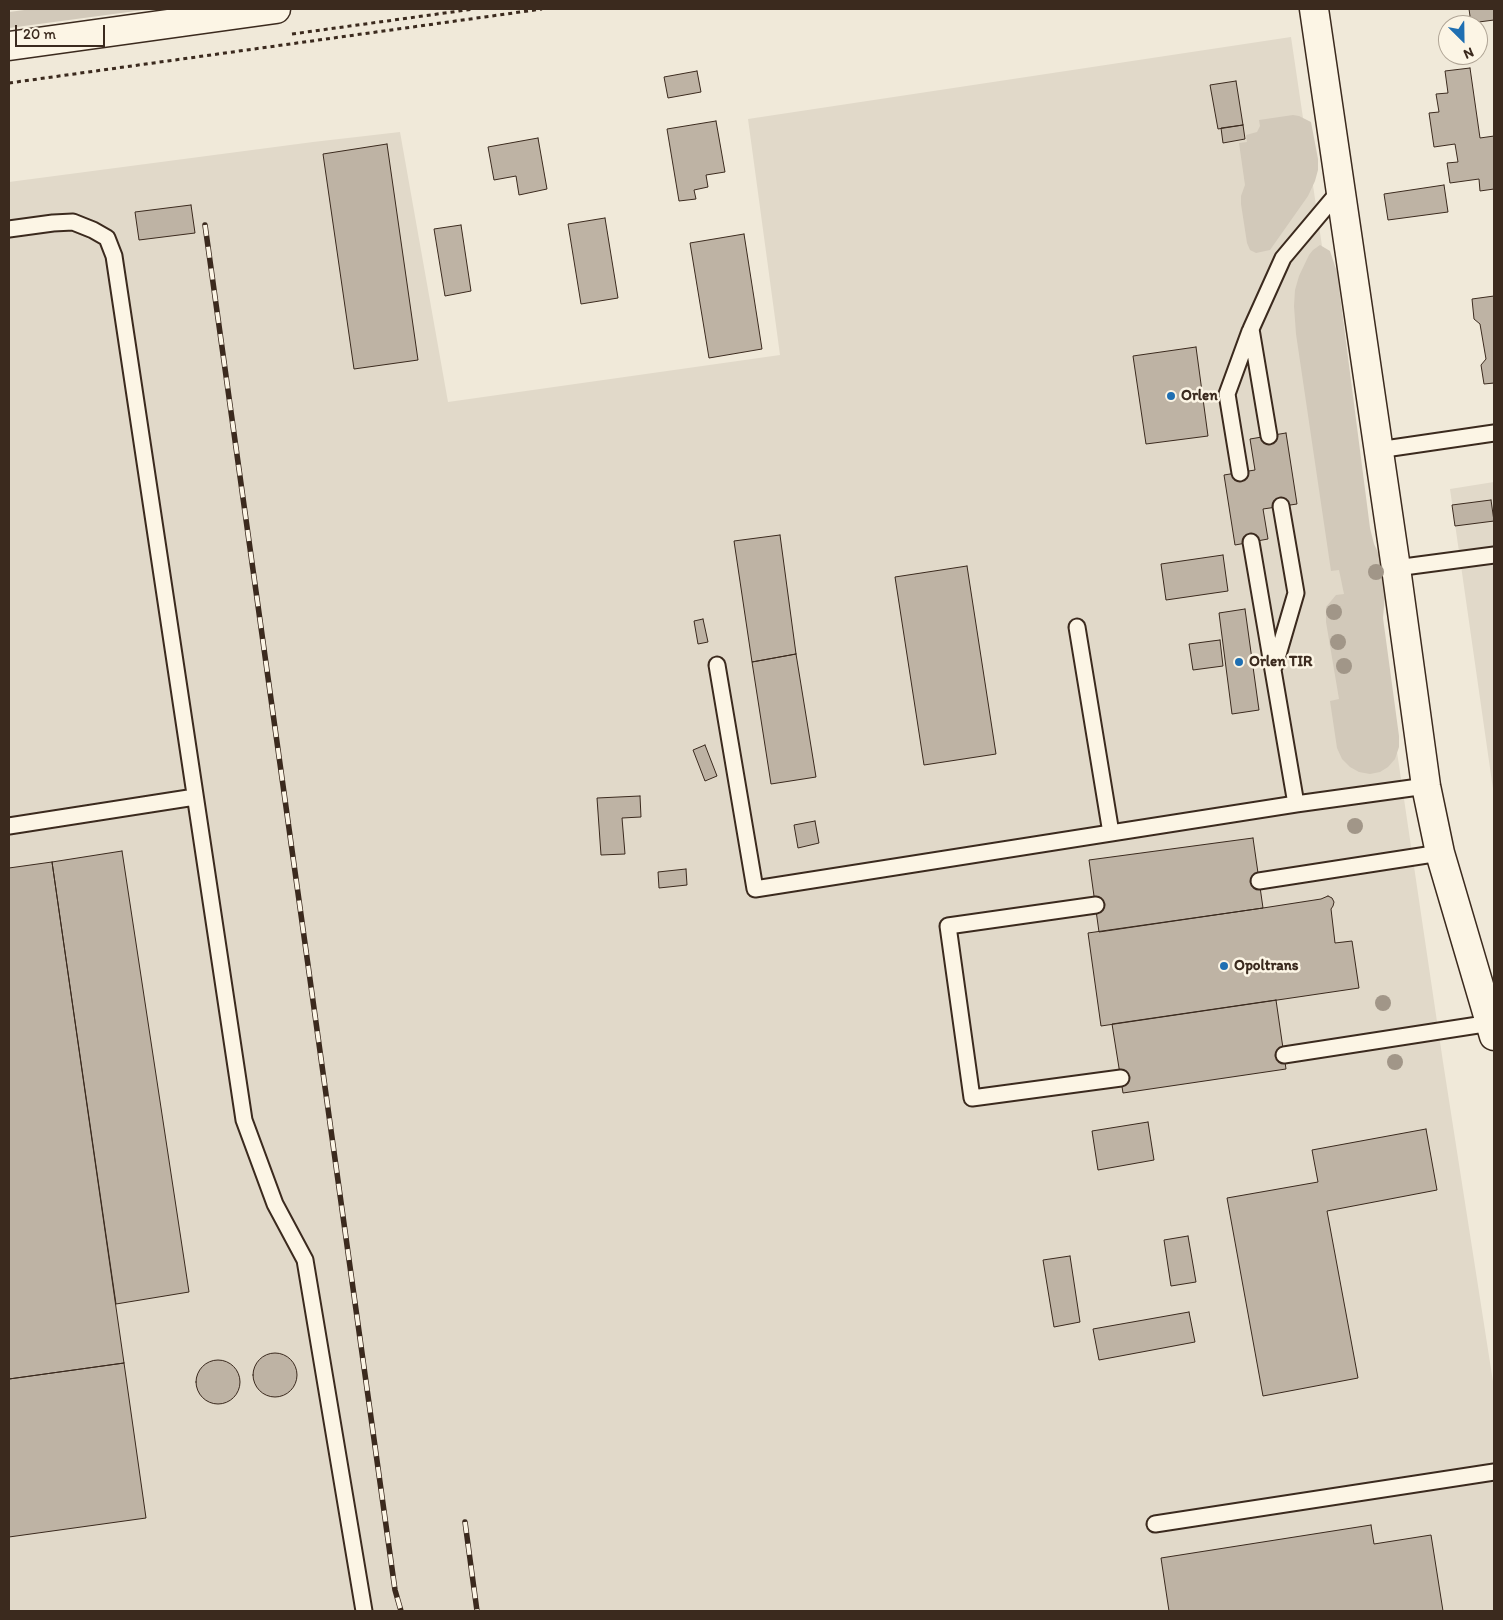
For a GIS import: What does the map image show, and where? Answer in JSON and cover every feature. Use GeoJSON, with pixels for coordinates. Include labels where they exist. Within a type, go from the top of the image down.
{"type":"FeatureCollection","features":[{"type":"Feature","properties":{"kind":"street"},"geometry":{"type":"LineString","coordinates":[[9,46],[276,9]]}},
{"type":"Feature","properties":{"kind":"street"},"geometry":{"type":"LineString","coordinates":[[1314,9],[1426,786],[1440,853],[1493,1030]]}},
{"type":"Feature","properties":{"kind":"lane"},"geometry":{"type":"LineString","coordinates":[[1240,473],[1227,394],[1251,330],[1283,258],[1341,189]]}},
{"type":"Feature","properties":{"kind":"lane"},"geometry":{"type":"LineString","coordinates":[[9,229],[73,222],[107,238],[114,256],[244,1120],[275,1204],[305,1260],[364,1611]]}},
{"type":"Feature","properties":{"kind":"lane"},"geometry":{"type":"LineString","coordinates":[[1251,330],[1269,436]]}},
{"type":"Feature","properties":{"kind":"lane"},"geometry":{"type":"LineString","coordinates":[[1378,450],[1494,433]]}},
{"type":"Feature","properties":{"kind":"lane"},"geometry":{"type":"LineString","coordinates":[[1273,670],[1296,593],[1281,506]]}},
{"type":"Feature","properties":{"kind":"lane"},"geometry":{"type":"LineString","coordinates":[[1251,542],[1296,804]]}},
{"type":"Feature","properties":{"kind":"lane"},"geometry":{"type":"LineString","coordinates":[[1396,568],[1494,555]]}},
{"type":"Feature","properties":{"kind":"lane"},"geometry":{"type":"LineString","coordinates":[[1077,627],[1111,833]]}},
{"type":"Feature","properties":{"kind":"lane"},"geometry":{"type":"LineString","coordinates":[[717,664],[755,890],[1296,804],[1426,786]]}},
{"type":"Feature","properties":{"kind":"lane"},"geometry":{"type":"LineString","coordinates":[[9,826],[195,797]]}},
{"type":"Feature","properties":{"kind":"lane"},"geometry":{"type":"LineString","coordinates":[[1259,881],[1440,853]]}},
{"type":"Feature","properties":{"kind":"lane"},"geometry":{"type":"LineString","coordinates":[[1096,905],[948,926],[972,1098],[1120,1078]]}},
{"type":"Feature","properties":{"kind":"lane"},"geometry":{"type":"LineString","coordinates":[[1284,1054],[1493,1030]]}},
{"type":"Feature","properties":{"kind":"lane"},"geometry":{"type":"LineString","coordinates":[[1155,1524],[1494,1472]]}},
{"type":"Feature","properties":{"kind":"path"},"geometry":{"type":"LineString","coordinates":[[9,83],[542,9]]}},
{"type":"Feature","properties":{"kind":"shaded area"},"geometry":{"type":"Polygon","coordinates":[[[32,9],[151,9],[9,28],[9,12],[32,9]]]}},
{"type":"Feature","properties":{"kind":"shaded area"},"geometry":{"type":"Polygon","coordinates":[[[1291,37],[1443,1062],[1494,1388],[1494,1611],[9,1611],[9,182],[400,132],[448,402],[780,355],[748,119],[1291,37]]]}},
{"type":"Feature","properties":{"kind":"shaded area"},"geometry":{"type":"Polygon","coordinates":[[[1293,115],[1311,122],[1318,159],[1318,170],[1308,196],[1270,250],[1256,253],[1250,250],[1247,243],[1241,204],[1241,196],[1245,185],[1239,143],[1247,142],[1246,135],[1257,132],[1260,126],[1259,120],[1293,115]]]}},
{"type":"Feature","properties":{"kind":"shaded area"},"geometry":{"type":"Polygon","coordinates":[[[1320,245],[1330,251],[1337,272],[1370,528],[1374,544],[1383,563],[1386,582],[1383,618],[1399,747],[1395,759],[1388,767],[1380,772],[1370,774],[1359,772],[1342,759],[1337,748],[1330,701],[1339,699],[1326,622],[1326,607],[1336,595],[1344,594],[1339,570],[1331,571],[1296,334],[1294,306],[1295,290],[1299,276],[1309,255],[1320,245]]]}},
{"type":"Feature","properties":{"kind":"shaded area"},"geometry":{"type":"Polygon","coordinates":[[[1494,482],[1494,796],[1450,489],[1494,482]]]}},
{"type":"Feature","properties":{"kind":"building"},"geometry":{"type":"Polygon","coordinates":[[[1469,9],[1494,9],[1494,20],[1488,21],[1488,15],[1470,15],[1469,9]]]}},
{"type":"Feature","properties":{"kind":"building"},"geometry":{"type":"Polygon","coordinates":[[[1470,68],[1480,138],[1494,136],[1494,189],[1480,191],[1479,179],[1450,183],[1447,163],[1458,162],[1455,144],[1434,147],[1429,113],[1439,112],[1436,94],[1448,93],[1445,71],[1470,68]]]}},
{"type":"Feature","properties":{"kind":"building"},"geometry":{"type":"Polygon","coordinates":[[[697,71],[701,92],[668,98],[664,77],[697,71]]]}},
{"type":"Feature","properties":{"kind":"building"},"geometry":{"type":"Polygon","coordinates":[[[1236,81],[1243,125],[1218,129],[1210,85],[1236,81]]]}},
{"type":"Feature","properties":{"kind":"building"},"geometry":{"type":"Polygon","coordinates":[[[716,121],[725,172],[706,175],[708,187],[694,190],[696,199],[679,201],[667,129],[716,121]]]}},
{"type":"Feature","properties":{"kind":"building"},"geometry":{"type":"Polygon","coordinates":[[[1243,125],[1245,139],[1223,143],[1221,128],[1243,125]]]}},
{"type":"Feature","properties":{"kind":"building"},"geometry":{"type":"Polygon","coordinates":[[[538,138],[547,189],[519,195],[516,176],[494,180],[488,147],[538,138]]]}},
{"type":"Feature","properties":{"kind":"building"},"geometry":{"type":"Polygon","coordinates":[[[387,144],[418,360],[354,369],[323,154],[387,144]]]}},
{"type":"Feature","properties":{"kind":"building"},"geometry":{"type":"Polygon","coordinates":[[[1444,185],[1448,212],[1388,220],[1384,194],[1444,185]]]}},
{"type":"Feature","properties":{"kind":"building"},"geometry":{"type":"Polygon","coordinates":[[[191,205],[195,233],[139,240],[135,212],[191,205]]]}},
{"type":"Feature","properties":{"kind":"building"},"geometry":{"type":"Polygon","coordinates":[[[605,218],[618,298],[581,304],[568,224],[605,218]]]}},
{"type":"Feature","properties":{"kind":"building"},"geometry":{"type":"Polygon","coordinates":[[[461,225],[471,291],[445,296],[434,229],[461,225]]]}},
{"type":"Feature","properties":{"kind":"building"},"geometry":{"type":"Polygon","coordinates":[[[744,234],[762,349],[709,358],[690,243],[744,234]]]}},
{"type":"Feature","properties":{"kind":"building"},"geometry":{"type":"Polygon","coordinates":[[[1494,296],[1494,383],[1484,384],[1481,365],[1486,359],[1480,324],[1474,319],[1472,299],[1494,296]]]}},
{"type":"Feature","properties":{"kind":"building","name":"Orlen"},"geometry":{"type":"Polygon","coordinates":[[[1196,347],[1208,436],[1146,444],[1133,356],[1196,347]]]}},
{"type":"Feature","properties":{"kind":"building"},"geometry":{"type":"Polygon","coordinates":[[[1286,433],[1297,504],[1263,509],[1268,539],[1235,545],[1224,475],[1255,470],[1250,439],[1286,433]]]}},
{"type":"Feature","properties":{"kind":"building"},"geometry":{"type":"Polygon","coordinates":[[[1491,500],[1494,521],[1455,526],[1452,505],[1491,500]]]}},
{"type":"Feature","properties":{"kind":"building"},"geometry":{"type":"Polygon","coordinates":[[[780,535],[796,654],[752,662],[734,541],[780,535]]]}},
{"type":"Feature","properties":{"kind":"building"},"geometry":{"type":"Polygon","coordinates":[[[1223,555],[1228,591],[1166,600],[1161,564],[1223,555]]]}},
{"type":"Feature","properties":{"kind":"building"},"geometry":{"type":"Polygon","coordinates":[[[967,566],[996,754],[924,765],[895,577],[967,566]]]}},
{"type":"Feature","properties":{"kind":"building","name":"Orlen TIR"},"geometry":{"type":"Polygon","coordinates":[[[1245,609],[1259,710],[1232,714],[1219,613],[1245,609]]]}},
{"type":"Feature","properties":{"kind":"building"},"geometry":{"type":"Polygon","coordinates":[[[703,619],[708,642],[698,644],[694,621],[703,619]]]}},
{"type":"Feature","properties":{"kind":"building"},"geometry":{"type":"Polygon","coordinates":[[[1220,640],[1223,666],[1193,670],[1189,644],[1220,640]]]}},
{"type":"Feature","properties":{"kind":"building"},"geometry":{"type":"Polygon","coordinates":[[[796,654],[816,777],[771,784],[752,662],[796,654]]]}},
{"type":"Feature","properties":{"kind":"building"},"geometry":{"type":"Polygon","coordinates":[[[705,745],[717,776],[705,781],[693,750],[705,745]]]}},
{"type":"Feature","properties":{"kind":"building"},"geometry":{"type":"Polygon","coordinates":[[[640,796],[641,817],[622,818],[625,854],[601,855],[597,798],[640,796]]]}},
{"type":"Feature","properties":{"kind":"building"},"geometry":{"type":"Polygon","coordinates":[[[815,821],[819,843],[798,848],[794,825],[815,821]]]}},
{"type":"Feature","properties":{"kind":"building"},"geometry":{"type":"Polygon","coordinates":[[[1253,838],[1263,908],[1099,932],[1089,860],[1253,838]]]}},
{"type":"Feature","properties":{"kind":"building"},"geometry":{"type":"Polygon","coordinates":[[[122,851],[189,1292],[116,1304],[52,862],[122,851]]]}},
{"type":"Feature","properties":{"kind":"building"},"geometry":{"type":"Polygon","coordinates":[[[52,862],[124,1363],[9,1379],[9,868],[52,862]]]}},
{"type":"Feature","properties":{"kind":"building"},"geometry":{"type":"Polygon","coordinates":[[[686,869],[687,885],[659,888],[658,872],[686,869]]]}},
{"type":"Feature","properties":{"kind":"building","name":"Opoltrans"},"geometry":{"type":"Polygon","coordinates":[[[1328,896],[1334,902],[1331,909],[1335,943],[1352,941],[1359,988],[1101,1026],[1088,933],[1263,908],[1321,899],[1328,896]]]}},
{"type":"Feature","properties":{"kind":"building"},"geometry":{"type":"Polygon","coordinates":[[[1276,1000],[1286,1069],[1123,1093],[1112,1024],[1276,1000]]]}},
{"type":"Feature","properties":{"kind":"building"},"geometry":{"type":"Polygon","coordinates":[[[1148,1122],[1154,1160],[1098,1170],[1092,1131],[1148,1122]]]}},
{"type":"Feature","properties":{"kind":"building"},"geometry":{"type":"Polygon","coordinates":[[[1426,1129],[1437,1190],[1327,1211],[1358,1378],[1263,1396],[1227,1198],[1318,1182],[1312,1150],[1426,1129]]]}},
{"type":"Feature","properties":{"kind":"building"},"geometry":{"type":"Polygon","coordinates":[[[1188,1236],[1196,1282],[1171,1286],[1164,1240],[1188,1236]]]}},
{"type":"Feature","properties":{"kind":"building"},"geometry":{"type":"Polygon","coordinates":[[[1070,1256],[1080,1322],[1054,1327],[1043,1260],[1070,1256]]]}},
{"type":"Feature","properties":{"kind":"building"},"geometry":{"type":"Polygon","coordinates":[[[1189,1312],[1195,1342],[1099,1360],[1093,1329],[1189,1312]]]}},
{"type":"Feature","properties":{"kind":"building"},"geometry":{"type":"Polygon","coordinates":[[[275,1353],[287,1357],[293,1363],[297,1375],[293,1387],[287,1393],[275,1397],[263,1393],[257,1387],[253,1375],[257,1363],[263,1357],[275,1353]]]}},
{"type":"Feature","properties":{"kind":"building"},"geometry":{"type":"Polygon","coordinates":[[[218,1360],[230,1364],[236,1370],[240,1382],[236,1394],[230,1400],[218,1404],[206,1400],[200,1394],[196,1382],[200,1370],[206,1364],[218,1360]]]}},
{"type":"Feature","properties":{"kind":"building"},"geometry":{"type":"Polygon","coordinates":[[[124,1363],[146,1518],[9,1537],[9,1379],[124,1363]]]}},
{"type":"Feature","properties":{"kind":"building"},"geometry":{"type":"Polygon","coordinates":[[[1371,1525],[1374,1544],[1431,1535],[1443,1611],[1169,1611],[1161,1558],[1371,1525]]]}},
{"type":"Feature","properties":{"kind":"railway"},"geometry":{"type":"LineString","coordinates":[[205,225],[395,1590],[401,1611]]}},
{"type":"Feature","properties":{"kind":"railway"},"geometry":{"type":"LineString","coordinates":[[465,1522],[477,1611]]}},
{"type":"Feature","properties":{"kind":"place","name":"Orlen"},"geometry":{"type":"Point","coordinates":[1171,396]}},
{"type":"Feature","properties":{"kind":"place","name":"Orlen TIR"},"geometry":{"type":"Point","coordinates":[1239,662]}},
{"type":"Feature","properties":{"kind":"place","name":"Opoltrans"},"geometry":{"type":"Point","coordinates":[1224,966]}}]}
